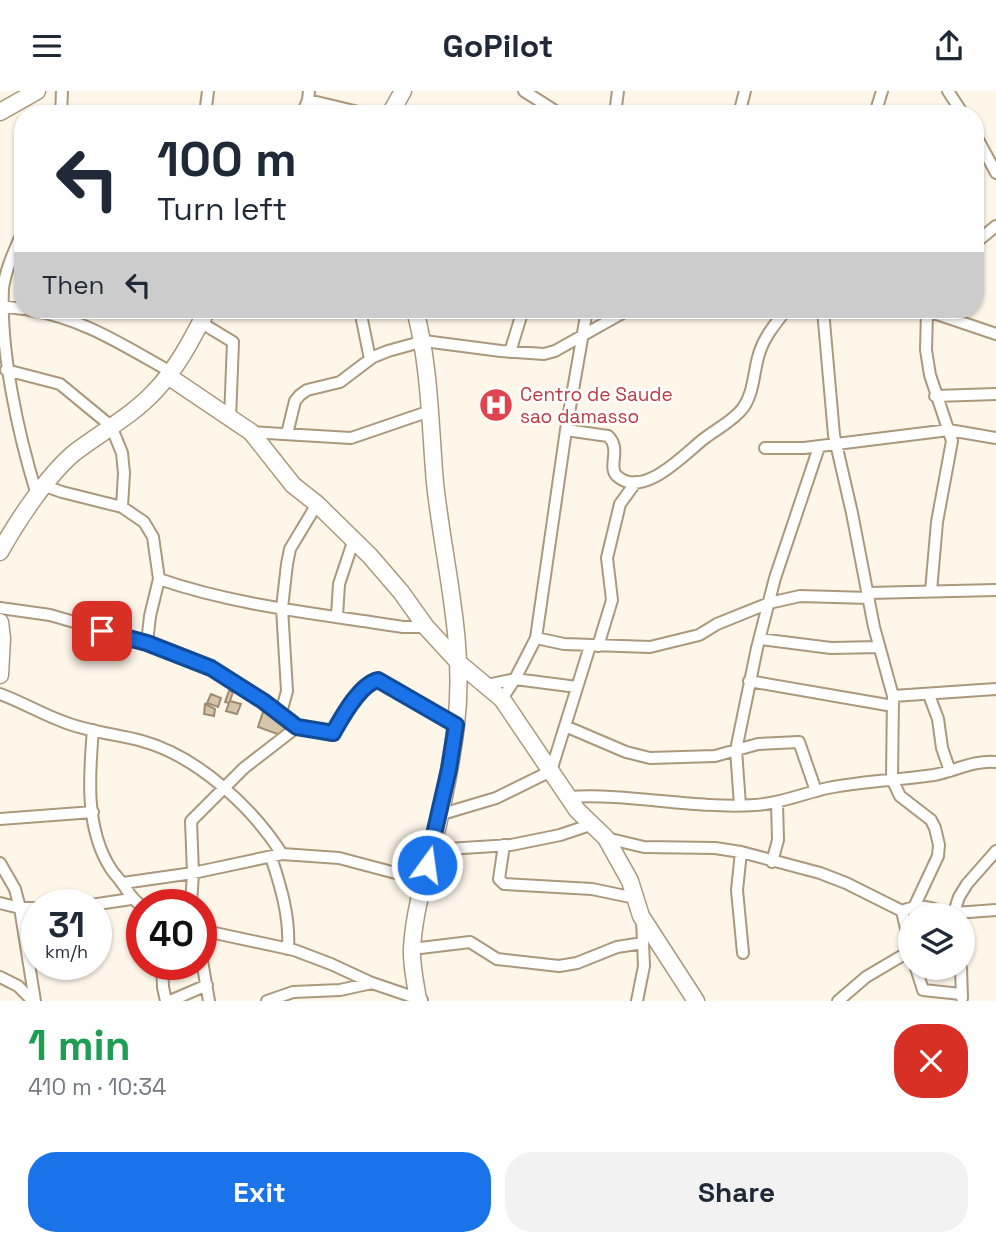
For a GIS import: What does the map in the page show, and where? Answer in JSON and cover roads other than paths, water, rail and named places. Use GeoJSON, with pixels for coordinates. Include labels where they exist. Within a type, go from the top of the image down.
{"type":"FeatureCollection","features":[{"type":"Feature","properties":{"kind":"street"},"geometry":{"type":"LineString","coordinates":[[524,91],[546,105]]}},
{"type":"Feature","properties":{"kind":"street"},"geometry":{"type":"LineString","coordinates":[[0,112],[25,94]]}},
{"type":"Feature","properties":{"kind":"street"},"geometry":{"type":"LineString","coordinates":[[309,96],[338,105]]}},
{"type":"Feature","properties":{"kind":"street"},"geometry":{"type":"LineString","coordinates":[[984,151],[996,173]]}},
{"type":"Feature","properties":{"kind":"street"},"geometry":{"type":"LineString","coordinates":[[14,254],[2,285],[0,315],[6,370],[16,427],[41,491]]}},
{"type":"Feature","properties":{"kind":"street"},"geometry":{"type":"LineString","coordinates":[[67,319],[82,324],[169,374],[251,432],[287,477],[354,539],[460,664],[502,699],[569,797],[590,825],[606,838],[620,860],[641,916],[642,983],[637,1001]]}},
{"type":"Feature","properties":{"kind":"street"},"geometry":{"type":"LineString","coordinates":[[0,552],[41,491],[72,455],[137,409],[169,374],[183,356],[202,319]]}},
{"type":"Feature","properties":{"kind":"street"},"geometry":{"type":"LineString","coordinates":[[207,319],[233,342],[230,419]]}},
{"type":"Feature","properties":{"kind":"street"},"geometry":{"type":"LineString","coordinates":[[362,319],[370,359]]}},
{"type":"Feature","properties":{"kind":"street"},"geometry":{"type":"LineString","coordinates":[[217,933],[288,949],[420,1000],[412,950],[422,880],[432,850],[456,725],[460,664],[435,484],[424,341],[418,319]]}},
{"type":"Feature","properties":{"kind":"street"},"geometry":{"type":"LineString","coordinates":[[510,352],[520,319]]}},
{"type":"Feature","properties":{"kind":"street"},"geometry":{"type":"LineString","coordinates":[[502,699],[515,680],[536,638],[566,430],[586,319]]}},
{"type":"Feature","properties":{"kind":"street"},"geometry":{"type":"LineString","coordinates":[[287,435],[295,401],[300,395],[307,390],[340,382],[370,359],[388,351],[424,341],[544,354],[555,351],[612,319]]}},
{"type":"Feature","properties":{"kind":"street"},"geometry":{"type":"LineString","coordinates":[[439,815],[506,794],[551,771],[577,687],[612,600],[607,558],[620,504],[636,482],[661,474],[734,419],[752,389],[763,343],[780,319]]}},
{"type":"Feature","properties":{"kind":"street"},"geometry":{"type":"LineString","coordinates":[[824,319],[836,445],[893,701],[892,779],[900,796],[931,820],[939,845],[939,856],[916,903]]}},
{"type":"Feature","properties":{"kind":"street"},"geometry":{"type":"LineString","coordinates":[[926,319],[926,351],[935,396],[952,441],[937,522],[931,591]]}},
{"type":"Feature","properties":{"kind":"street"},"geometry":{"type":"LineString","coordinates":[[954,319],[996,334]]}},
{"type":"Feature","properties":{"kind":"street"},"geometry":{"type":"LineString","coordinates":[[6,370],[60,384],[111,426],[122,453],[122,507]]}},
{"type":"Feature","properties":{"kind":"street"},"geometry":{"type":"LineString","coordinates":[[935,396],[996,394]]}},
{"type":"Feature","properties":{"kind":"street"},"geometry":{"type":"LineString","coordinates":[[251,432],[351,438],[430,411]]}},
{"type":"Feature","properties":{"kind":"street"},"geometry":{"type":"LineString","coordinates":[[566,430],[608,436],[615,447],[615,474],[636,482]]}},
{"type":"Feature","properties":{"kind":"street"},"geometry":{"type":"LineString","coordinates":[[765,448],[819,447],[949,430],[996,438]]}},
{"type":"Feature","properties":{"kind":"street"},"geometry":{"type":"LineString","coordinates":[[740,805],[736,750],[750,681],[769,603],[819,447]]}},
{"type":"Feature","properties":{"kind":"street"},"geometry":{"type":"LineString","coordinates":[[41,491],[62,492],[122,507],[144,522],[153,537],[159,579],[147,643]]}},
{"type":"Feature","properties":{"kind":"street"},"geometry":{"type":"LineString","coordinates":[[281,716],[286,691],[282,608],[290,549],[317,504]]}},
{"type":"Feature","properties":{"kind":"street"},"geometry":{"type":"LineString","coordinates":[[337,616],[339,584],[354,539]]}},
{"type":"Feature","properties":{"kind":"street"},"geometry":{"type":"LineString","coordinates":[[159,579],[216,595],[282,608],[402,627],[426,627]]}},
{"type":"Feature","properties":{"kind":"street"},"geometry":{"type":"LineString","coordinates":[[536,638],[594,646],[650,647],[699,635],[717,624],[769,603],[800,596],[996,590]]}},
{"type":"Feature","properties":{"kind":"street"},"geometry":{"type":"LineString","coordinates":[[0,608],[50,615],[147,643],[211,668],[263,701],[297,727],[333,733],[366,686],[378,680],[456,725]]}},
{"type":"Feature","properties":{"kind":"street"},"geometry":{"type":"LineString","coordinates":[[0,622],[0,675]]}},
{"type":"Feature","properties":{"kind":"street"},"geometry":{"type":"LineString","coordinates":[[760,639],[831,648],[879,647]]}},
{"type":"Feature","properties":{"kind":"street"},"geometry":{"type":"LineString","coordinates":[[487,685],[515,680],[577,687]]}},
{"type":"Feature","properties":{"kind":"street"},"geometry":{"type":"LineString","coordinates":[[750,681],[893,701],[968,689],[996,689]]}},
{"type":"Feature","properties":{"kind":"street"},"geometry":{"type":"LineString","coordinates":[[0,694],[65,723],[143,741],[187,761],[225,789],[270,835],[282,853]]}},
{"type":"Feature","properties":{"kind":"street"},"geometry":{"type":"LineString","coordinates":[[929,695],[938,719],[942,748],[950,771]]}},
{"type":"Feature","properties":{"kind":"street"},"geometry":{"type":"LineString","coordinates":[[565,726],[626,752],[650,758],[725,755],[758,744],[799,742],[816,791]]}},
{"type":"Feature","properties":{"kind":"street"},"geometry":{"type":"LineString","coordinates":[[192,889],[191,821],[243,768],[297,727]]}},
{"type":"Feature","properties":{"kind":"street"},"geometry":{"type":"LineString","coordinates":[[93,730],[90,763],[97,836],[110,869],[126,889]]}},
{"type":"Feature","properties":{"kind":"street"},"geometry":{"type":"LineString","coordinates":[[569,797],[597,796],[659,803],[777,803],[816,791],[950,771],[970,764],[996,762]]}},
{"type":"Feature","properties":{"kind":"street"},"geometry":{"type":"LineString","coordinates":[[772,862],[778,840],[777,803]]}},
{"type":"Feature","properties":{"kind":"street"},"geometry":{"type":"LineString","coordinates":[[0,819],[93,812]]}},
{"type":"Feature","properties":{"kind":"street"},"geometry":{"type":"LineString","coordinates":[[432,850],[532,841],[590,825]]}},
{"type":"Feature","properties":{"kind":"street"},"geometry":{"type":"LineString","coordinates":[[606,838],[644,847],[715,848],[741,852],[820,873],[898,909]]}},
{"type":"Feature","properties":{"kind":"street"},"geometry":{"type":"LineString","coordinates":[[504,845],[499,879],[504,884],[592,889],[635,898]]}},
{"type":"Feature","properties":{"kind":"street"},"geometry":{"type":"LineString","coordinates":[[957,903],[967,884],[996,851]]}},
{"type":"Feature","properties":{"kind":"street"},"geometry":{"type":"LineString","coordinates":[[741,852],[737,890],[743,953]]}},
{"type":"Feature","properties":{"kind":"street"},"geometry":{"type":"LineString","coordinates":[[123,883],[193,873],[282,853],[339,858],[422,880]]}},
{"type":"Feature","properties":{"kind":"street"},"geometry":{"type":"LineString","coordinates":[[271,856],[286,911],[288,949]]}},
{"type":"Feature","properties":{"kind":"street"},"geometry":{"type":"LineString","coordinates":[[0,863],[15,889],[20,908],[34,1001]]}},
{"type":"Feature","properties":{"kind":"street"},"geometry":{"type":"LineString","coordinates":[[0,903],[20,908]]}},
{"type":"Feature","properties":{"kind":"street"},"geometry":{"type":"LineString","coordinates":[[975,912],[996,910]]}},
{"type":"Feature","properties":{"kind":"street"},"geometry":{"type":"LineString","coordinates":[[641,916],[696,1001]]}},
{"type":"Feature","properties":{"kind":"street"},"geometry":{"type":"LineString","coordinates":[[412,950],[470,942],[497,959],[559,965],[577,963],[617,947],[643,943]]}},
{"type":"Feature","properties":{"kind":"street"},"geometry":{"type":"LineString","coordinates":[[838,1001],[866,977],[898,958]]}},
{"type":"Feature","properties":{"kind":"street"},"geometry":{"type":"LineString","coordinates":[[0,977],[18,986],[34,1001]]}},
{"type":"Feature","properties":{"kind":"street"},"geometry":{"type":"LineString","coordinates":[[163,980],[168,1001],[208,985]]}},
{"type":"Feature","properties":{"kind":"street"},"geometry":{"type":"LineString","coordinates":[[207,980],[209,1001]]}},
{"type":"Feature","properties":{"kind":"street"},"geometry":{"type":"LineString","coordinates":[[920,980],[923,990],[962,997]]}},
{"type":"Feature","properties":{"kind":"street"},"geometry":{"type":"LineString","coordinates":[[267,1001],[293,992],[340,990],[372,983]]}},
{"type":"Feature","properties":{"kind":"place","name":"Centro de Saude sao damasso"},"geometry":{"type":"Point","coordinates":[496,405]}}]}
